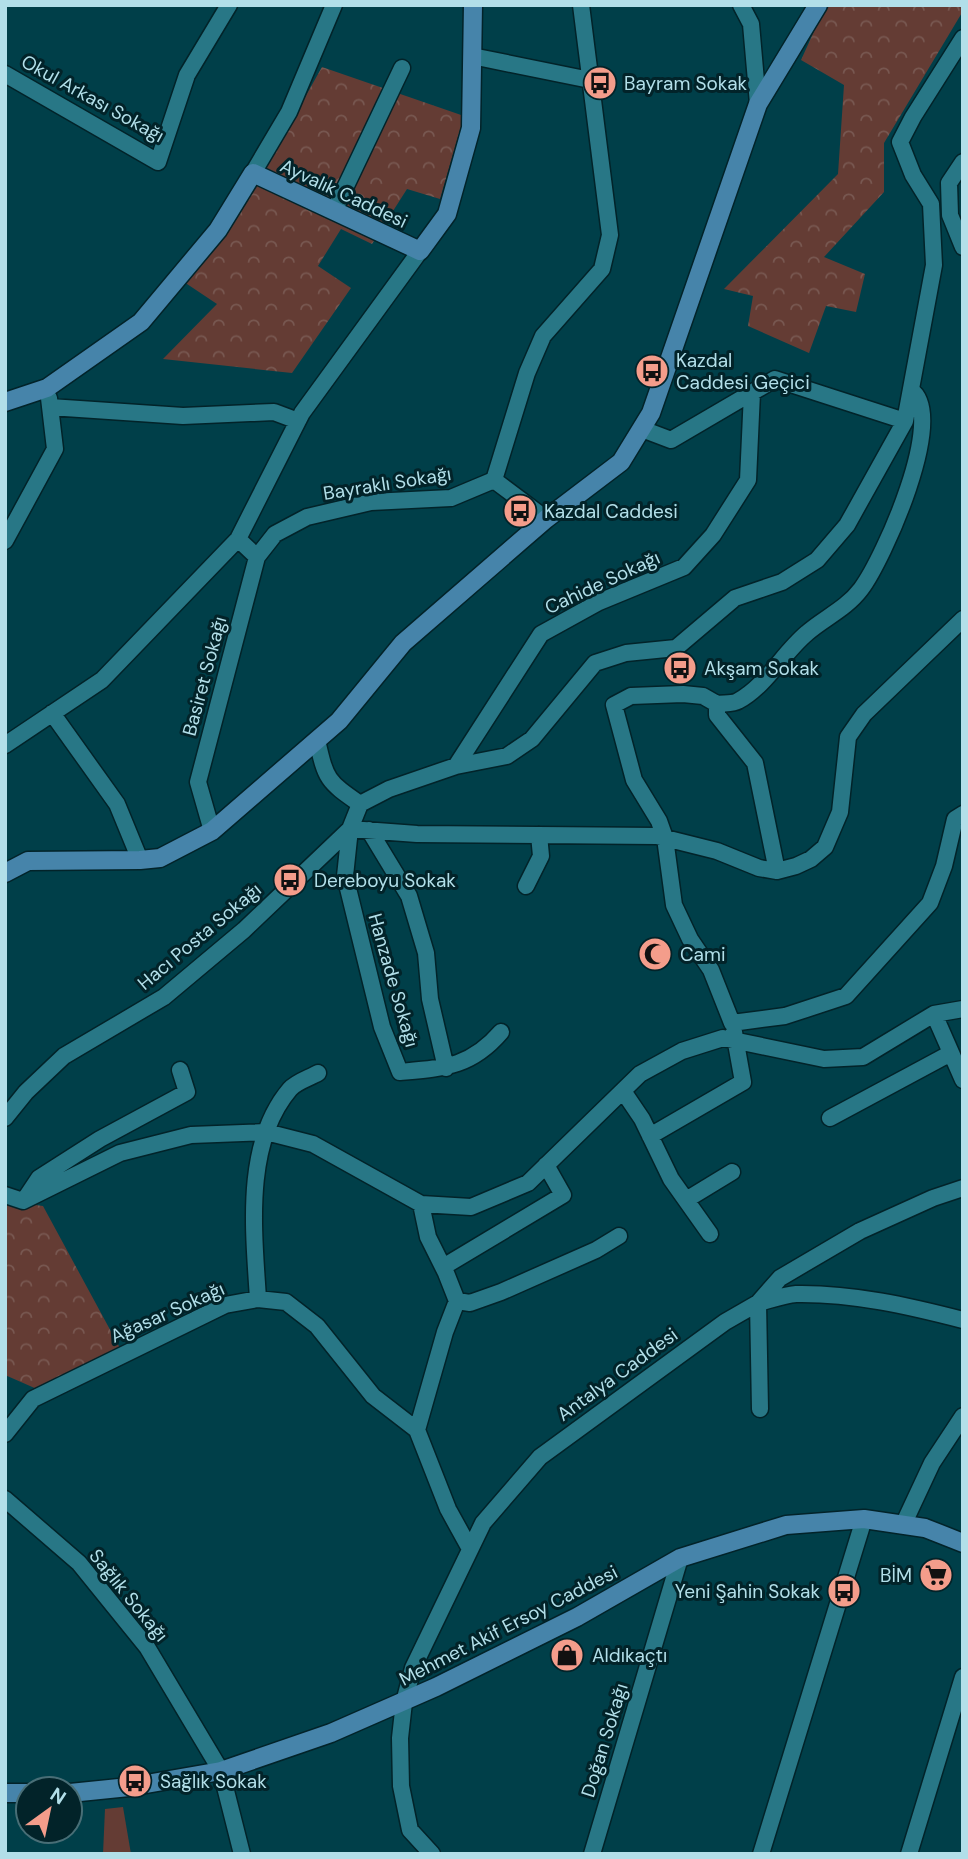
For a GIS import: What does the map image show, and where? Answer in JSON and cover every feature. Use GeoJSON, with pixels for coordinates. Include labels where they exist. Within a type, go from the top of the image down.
{"type":"FeatureCollection","features":[{"type":"Feature","properties":{"kind":"street","name":"Okul Arkası Sokağı"},"geometry":{"type":"LineString","coordinates":[[5,74],[158,162],[187,75],[229,5]]}},
{"type":"Feature","properties":{"kind":"street"},"geometry":{"type":"LineString","coordinates":[[253,173],[289,112],[334,5]]}},
{"type":"Feature","properties":{"kind":"street","name":"Ayvalık Caddesi"},"geometry":{"type":"LineString","coordinates":[[5,402],[49,398],[141,322],[218,230],[253,173],[420,251],[447,214],[471,128],[473,5]]}},
{"type":"Feature","properties":{"kind":"street"},"geometry":{"type":"LineString","coordinates":[[546,519],[494,480],[527,373],[543,336],[602,269],[610,235],[581,5]]}},
{"type":"Feature","properties":{"kind":"street"},"geometry":{"type":"LineString","coordinates":[[741,5],[751,24],[758,104]]}},
{"type":"Feature","properties":{"kind":"street"},"geometry":{"type":"LineString","coordinates":[[5,873],[28,861],[160,858],[212,831],[339,721],[403,643],[546,519],[621,462],[651,413],[758,104],[818,5]]}},
{"type":"Feature","properties":{"kind":"street"},"geometry":{"type":"LineString","coordinates":[[963,38],[900,142],[912,175],[931,204],[934,265],[905,421],[848,525],[817,561],[782,582],[735,598],[676,649],[626,653],[595,663],[532,739],[507,756],[456,766],[389,789],[360,804],[350,829],[416,834],[657,836],[717,851],[759,868],[777,871],[796,866],[811,859],[825,847],[840,812],[848,737],[864,714],[963,619]]}},
{"type":"Feature","properties":{"kind":"street"},"geometry":{"type":"LineString","coordinates":[[472,56],[590,80]]}},
{"type":"Feature","properties":{"kind":"street"},"geometry":{"type":"LineString","coordinates":[[334,211],[402,68]]}},
{"type":"Feature","properties":{"kind":"street"},"geometry":{"type":"LineString","coordinates":[[963,162],[949,183],[950,215],[963,247]]}},
{"type":"Feature","properties":{"kind":"street"},"geometry":{"type":"LineString","coordinates":[[932,217],[950,215]]}},
{"type":"Feature","properties":{"kind":"street"},"geometry":{"type":"LineString","coordinates":[[5,745],[102,680],[238,540],[298,421],[420,251]]}},
{"type":"Feature","properties":{"kind":"street"},"geometry":{"type":"LineString","coordinates":[[642,429],[671,440],[775,379],[905,421]]}},
{"type":"Feature","properties":{"kind":"street"},"geometry":{"type":"LineString","coordinates":[[650,1136],[743,1082],[732,1023],[711,970],[690,939],[674,905],[665,838],[659,821],[634,780],[614,705],[631,695],[683,694],[703,696],[717,704],[737,702],[771,674],[790,649],[809,631],[832,617],[860,590],[882,554],[903,504],[920,449],[920,406],[916,394],[911,390]]}},
{"type":"Feature","properties":{"kind":"street","name":"Cahide Sokağı"},"geometry":{"type":"LineString","coordinates":[[456,766],[541,634],[599,602],[684,567],[713,535],[748,480],[752,393]]}},
{"type":"Feature","properties":{"kind":"street"},"geometry":{"type":"LineString","coordinates":[[5,555],[6,540],[55,449],[49,398],[183,416],[274,412],[298,421]]}},
{"type":"Feature","properties":{"kind":"street","name":"Bayraklı Sokağı"},"geometry":{"type":"LineString","coordinates":[[257,556],[275,534],[307,517],[371,502],[451,498],[494,480]]}},
{"type":"Feature","properties":{"kind":"street"},"geometry":{"type":"LineString","coordinates":[[238,540],[257,556]]}},
{"type":"Feature","properties":{"kind":"street","name":"Basiret Sokağı"},"geometry":{"type":"LineString","coordinates":[[212,831],[198,782],[257,556]]}},
{"type":"Feature","properties":{"kind":"street"},"geometry":{"type":"LineString","coordinates":[[717,704],[717,715],[755,763],[777,871]]}},
{"type":"Feature","properties":{"kind":"street"},"geometry":{"type":"LineString","coordinates":[[52,713],[117,804],[140,860]]}},
{"type":"Feature","properties":{"kind":"street"},"geometry":{"type":"LineString","coordinates":[[317,740],[323,766],[331,783],[360,804]]}},
{"type":"Feature","properties":{"kind":"street"},"geometry":{"type":"LineString","coordinates":[[732,1023],[785,1016],[846,996],[930,903],[944,866],[955,819],[963,814]]}},
{"type":"Feature","properties":{"kind":"street","name":"Hanzade Sokağı"},"geometry":{"type":"LineString","coordinates":[[350,829],[345,876],[382,1027],[401,1072],[446,1068],[472,1059],[488,1047],[501,1032]]}},
{"type":"Feature","properties":{"kind":"street","name":"Hacı Posta Sokağı"},"geometry":{"type":"LineString","coordinates":[[5,1118],[26,1092],[64,1056],[164,997],[244,930],[350,829]]}},
{"type":"Feature","properties":{"kind":"street"},"geometry":{"type":"LineString","coordinates":[[369,830],[409,896],[426,953],[429,999],[446,1068]]}},
{"type":"Feature","properties":{"kind":"street"},"geometry":{"type":"LineString","coordinates":[[526,886],[541,856],[539,835]]}},
{"type":"Feature","properties":{"kind":"street"},"geometry":{"type":"LineString","coordinates":[[5,1195],[23,1201],[120,1153],[191,1135],[266,1132],[313,1144],[421,1204],[471,1207],[528,1183],[640,1074],[682,1051],[723,1038],[824,1059],[863,1058],[934,1014],[963,1009]]}},
{"type":"Feature","properties":{"kind":"street"},"geometry":{"type":"LineString","coordinates":[[934,1014],[963,1080]]}},
{"type":"Feature","properties":{"kind":"street"},"geometry":{"type":"LineString","coordinates":[[830,1118],[951,1053]]}},
{"type":"Feature","properties":{"kind":"street"},"geometry":{"type":"LineString","coordinates":[[23,1201],[39,1178],[100,1139],[187,1092],[180,1070]]}},
{"type":"Feature","properties":{"kind":"street"},"geometry":{"type":"LineString","coordinates":[[258,1299],[253,1221],[258,1169],[266,1132],[271,1118],[291,1087],[318,1073]]}},
{"type":"Feature","properties":{"kind":"street"},"geometry":{"type":"LineString","coordinates":[[623,1091],[642,1119],[671,1179],[710,1234]]}},
{"type":"Feature","properties":{"kind":"street"},"geometry":{"type":"LineString","coordinates":[[443,1267],[563,1195],[546,1165]]}},
{"type":"Feature","properties":{"kind":"street"},"geometry":{"type":"LineString","coordinates":[[686,1200],[732,1172]]}},
{"type":"Feature","properties":{"kind":"street","name":"Antalya Caddesi"},"geometry":{"type":"LineString","coordinates":[[432,1854],[410,1830],[401,1786],[400,1738],[404,1702],[413,1668],[483,1523],[540,1457],[725,1322],[758,1303],[780,1278],[860,1231],[933,1198],[963,1188]]}},
{"type":"Feature","properties":{"kind":"street"},"geometry":{"type":"LineString","coordinates":[[421,1204],[428,1237],[457,1301],[444,1332],[417,1430],[448,1509],[470,1549]]}},
{"type":"Feature","properties":{"kind":"street"},"geometry":{"type":"LineString","coordinates":[[457,1301],[470,1303],[501,1292],[596,1250],[619,1236]]}},
{"type":"Feature","properties":{"kind":"street"},"geometry":{"type":"LineString","coordinates":[[760,1409],[758,1303],[793,1294],[847,1297],[963,1320]]}},
{"type":"Feature","properties":{"kind":"street","name":"Ağasar Sokağı"},"geometry":{"type":"LineString","coordinates":[[5,1434],[33,1399],[225,1305],[258,1299],[286,1302],[317,1326],[373,1396],[417,1430]]}},
{"type":"Feature","properties":{"kind":"street"},"geometry":{"type":"LineString","coordinates":[[904,1523],[932,1463],[963,1416]]}},
{"type":"Feature","properties":{"kind":"street","name":"Sağlık Sokağı"},"geometry":{"type":"LineString","coordinates":[[5,1499],[79,1563],[147,1647],[221,1771],[242,1854]]}},
{"type":"Feature","properties":{"kind":"street"},"geometry":{"type":"LineString","coordinates":[[761,1854],[864,1519]]}},
{"type":"Feature","properties":{"kind":"street","name":"Mehmet Akif Ersoy Caddesi"},"geometry":{"type":"LineString","coordinates":[[84,1792],[129,1787],[221,1771],[331,1733],[404,1702],[577,1617],[680,1558],[786,1525],[864,1519],[904,1523],[963,1543]]}},
{"type":"Feature","properties":{"kind":"street","name":"Doğan Sokağı"},"geometry":{"type":"LineString","coordinates":[[592,1854],[680,1558]]}},
{"type":"Feature","properties":{"kind":"street"},"geometry":{"type":"LineString","coordinates":[[909,1854],[963,1677]]}},
{"type":"Feature","properties":{"kind":"green space"},"geometry":{"type":"Polygon","coordinates":[[[826,5],[963,5],[963,11],[884,143],[884,192],[824,257],[865,274],[856,312],[826,306],[809,353],[748,326],[753,296],[724,289],[838,174],[844,85],[801,60],[826,5]]]}},
{"type":"Feature","properties":{"kind":"green space"},"geometry":{"type":"Polygon","coordinates":[[[322,67],[464,116],[440,199],[407,189],[372,244],[341,229],[318,266],[351,288],[292,373],[163,359],[217,304],[184,282],[268,163],[322,67]]]}},
{"type":"Feature","properties":{"kind":"green space"},"geometry":{"type":"Polygon","coordinates":[[[5,1201],[43,1206],[127,1361],[55,1397],[5,1375],[5,1201]]]}},
{"type":"Feature","properties":{"kind":"green space"},"geometry":{"type":"Polygon","coordinates":[[[123,1807],[131,1854],[103,1854],[105,1809],[123,1807]]]}},
{"type":"Feature","properties":{"kind":"place","name":"Bayram Sokak"},"geometry":{"type":"Point","coordinates":[600,83]}},
{"type":"Feature","properties":{"kind":"place","name":"Kazdal Caddesi Geçici"},"geometry":{"type":"Point","coordinates":[652,371]}},
{"type":"Feature","properties":{"kind":"place","name":"Kazdal Caddesi"},"geometry":{"type":"Point","coordinates":[520,511]}},
{"type":"Feature","properties":{"kind":"place","name":"Akşam Sokak"},"geometry":{"type":"Point","coordinates":[680,668]}},
{"type":"Feature","properties":{"kind":"place","name":"Dereboyu Sokak"},"geometry":{"type":"Point","coordinates":[290,880]}},
{"type":"Feature","properties":{"kind":"place","name":"Cami"},"geometry":{"type":"Point","coordinates":[655,954]}},
{"type":"Feature","properties":{"kind":"place","name":"BİM"},"geometry":{"type":"Point","coordinates":[936,1575]}},
{"type":"Feature","properties":{"kind":"place","name":"Yeni Şahin Sokak"},"geometry":{"type":"Point","coordinates":[844,1591]}},
{"type":"Feature","properties":{"kind":"place","name":"Aldıkaçtı"},"geometry":{"type":"Point","coordinates":[567,1655]}},
{"type":"Feature","properties":{"kind":"place","name":"Sağlık Sokak"},"geometry":{"type":"Point","coordinates":[135,1781]}}]}
